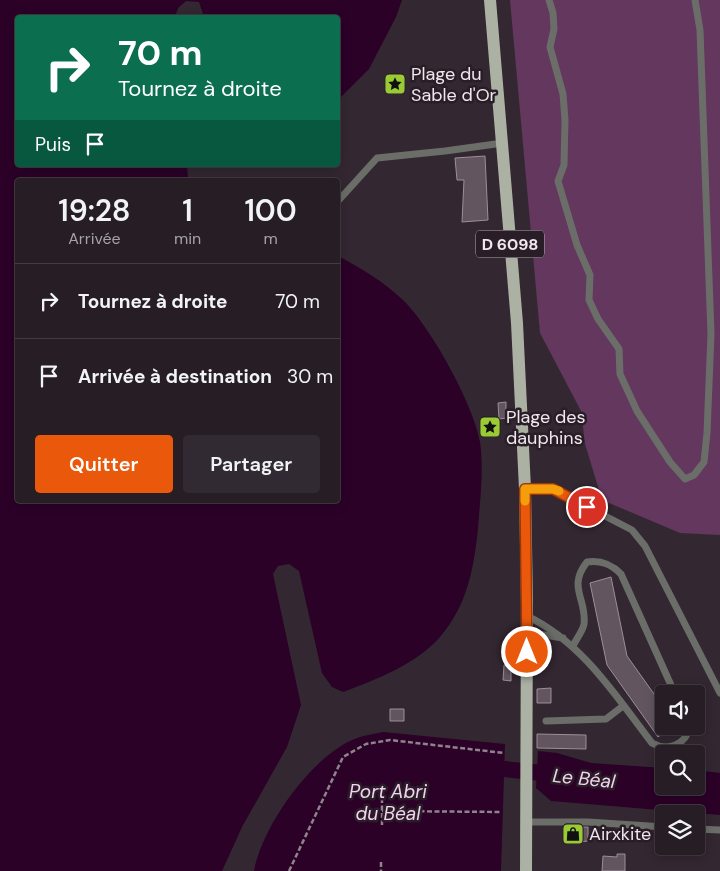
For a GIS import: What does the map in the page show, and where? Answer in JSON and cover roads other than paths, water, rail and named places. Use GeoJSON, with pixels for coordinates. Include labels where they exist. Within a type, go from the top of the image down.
{"type":"FeatureCollection","features":[{"type":"Feature","properties":{"kind":"main road","name":"D 6098"},"geometry":{"type":"LineString","coordinates":[[490,0],[517,323],[525,489],[527,616],[525,740],[526,871]]}},
{"type":"Feature","properties":{"kind":"lane"},"geometry":{"type":"LineString","coordinates":[[549,0],[554,29],[550,47],[563,94],[564,165],[558,181],[578,245],[590,275],[589,300],[598,319],[619,349],[620,374],[637,411],[670,462],[685,479],[694,475],[704,462],[711,334],[700,30],[695,0]]}},
{"type":"Feature","properties":{"kind":"lane"},"geometry":{"type":"LineString","coordinates":[[340,199],[377,158],[445,152],[503,143]]}},
{"type":"Feature","properties":{"kind":"lane"},"geometry":{"type":"LineString","coordinates":[[525,489],[553,489],[632,530],[645,546],[720,693]]}},
{"type":"Feature","properties":{"kind":"lane"},"geometry":{"type":"LineString","coordinates":[[573,646],[583,626],[576,581],[581,569],[587,562],[597,561],[613,566],[621,574],[671,685]]}},
{"type":"Feature","properties":{"kind":"lane"},"geometry":{"type":"LineString","coordinates":[[527,616],[547,626],[573,646],[600,675],[652,743],[658,747],[671,748],[678,745],[687,735]]}},
{"type":"Feature","properties":{"kind":"lane"},"geometry":{"type":"LineString","coordinates":[[527,634],[563,638]]}},
{"type":"Feature","properties":{"kind":"lane"},"geometry":{"type":"LineString","coordinates":[[546,721],[606,719],[623,706]]}},
{"type":"Feature","properties":{"kind":"lane"},"geometry":{"type":"LineString","coordinates":[[526,822],[588,822],[655,826]]}},
{"type":"Feature","properties":{"kind":"lane"},"geometry":{"type":"LineString","coordinates":[[705,829],[720,830]]}},
{"type":"Feature","properties":{"kind":"water"},"geometry":{"type":"Polygon","coordinates":[[[0,0],[402,0],[396,17],[369,69],[340,98],[340,15],[203,15],[199,2],[186,1],[178,8],[176,15],[15,15],[15,167],[187,167],[188,178],[15,178],[15,503],[340,503],[340,257],[364,270],[396,293],[426,328],[460,388],[476,426],[480,442],[482,474],[474,558],[468,586],[457,613],[431,647],[408,663],[382,676],[343,692],[332,687],[322,673],[299,571],[289,564],[278,566],[273,574],[301,705],[287,747],[242,827],[222,871],[0,871],[0,0]]]}},
{"type":"Feature","properties":{"kind":"water","name":"Port Abri du Béal"},"geometry":{"type":"Polygon","coordinates":[[[383,732],[505,744],[501,871],[254,871],[267,833],[292,794],[307,775],[340,746],[357,738],[383,732]]]}},
{"type":"Feature","properties":{"kind":"water"},"geometry":{"type":"Polygon","coordinates":[[[538,751],[557,753],[591,763],[655,767],[655,795],[705,795],[705,771],[720,773],[720,815],[705,814],[705,805],[655,805],[655,810],[551,801],[536,788],[538,751]]]}},
{"type":"Feature","properties":{"kind":"waterway","name":"Le Béal"},"geometry":{"type":"LineString","coordinates":[[504,769],[560,775]]}},
{"type":"Feature","properties":{"kind":"place","name":"Plage du Sable d'Or"},"geometry":{"type":"Point","coordinates":[395,84]}},
{"type":"Feature","properties":{"kind":"place","name":"Plage des dauphins"},"geometry":{"type":"Point","coordinates":[490,427]}},
{"type":"Feature","properties":{"kind":"place","name":"Airxkite"},"geometry":{"type":"Point","coordinates":[573,834]}}]}
